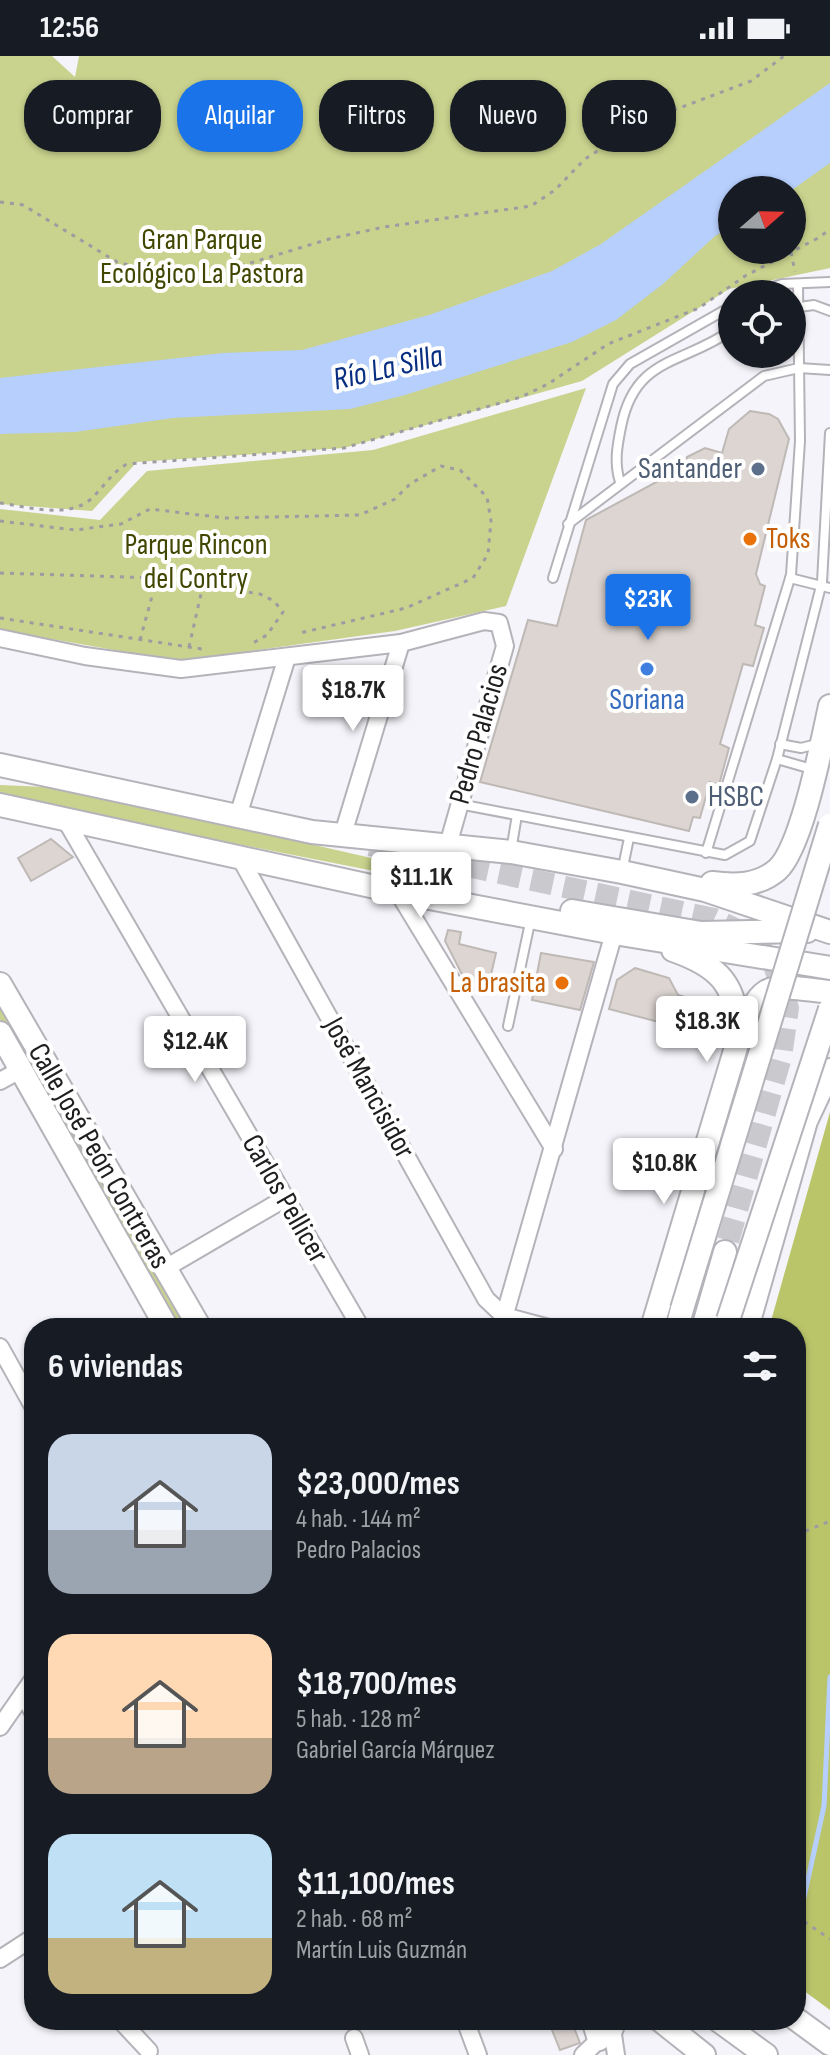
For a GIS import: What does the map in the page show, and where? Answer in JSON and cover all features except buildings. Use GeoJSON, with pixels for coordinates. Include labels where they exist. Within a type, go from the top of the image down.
{"type":"FeatureCollection","features":[{"type":"Feature","properties":{"kind":"main road"},"geometry":{"type":"LineString","coordinates":[[632,875],[735,886],[769,876],[784,863],[790,851],[815,770],[830,706]]}},
{"type":"Feature","properties":{"kind":"main road"},"geometry":{"type":"LineString","coordinates":[[0,765],[238,816],[343,834],[511,852],[632,875],[705,890],[830,932]]}},
{"type":"Feature","properties":{"kind":"main road"},"geometry":{"type":"LineString","coordinates":[[0,805],[398,892],[624,935],[787,958],[830,968]]}},
{"type":"Feature","properties":{"kind":"main road"},"geometry":{"type":"LineString","coordinates":[[680,1318],[787,958],[830,825]]}},
{"type":"Feature","properties":{"kind":"main road"},"geometry":{"type":"LineString","coordinates":[[701,933],[718,923],[723,911],[719,899],[705,890]]}},
{"type":"Feature","properties":{"kind":"main road"},"geometry":{"type":"LineString","coordinates":[[528,916],[539,910],[575,911],[701,933],[830,932]]}},
{"type":"Feature","properties":{"kind":"main road"},"geometry":{"type":"LineString","coordinates":[[720,950],[761,940],[777,931]]}},
{"type":"Feature","properties":{"kind":"main road"},"geometry":{"type":"LineString","coordinates":[[624,935],[696,960],[727,983],[736,1004],[737,1044]]}},
{"type":"Feature","properties":{"kind":"main road","name":"Calle José Peón Contreras"},"geometry":{"type":"LineString","coordinates":[[0,984],[194,1318]]}},
{"type":"Feature","properties":{"kind":"main road"},"geometry":{"type":"LineString","coordinates":[[655,1318],[737,1044],[761,993],[775,988],[823,991],[830,1012],[736,1318]]}},
{"type":"Feature","properties":{"kind":"main road","name":"Calle José Peón Contreras"},"geometry":{"type":"LineString","coordinates":[[0,1033],[161,1318]]}},
{"type":"Feature","properties":{"kind":"main road"},"geometry":{"type":"LineString","coordinates":[[736,1318],[806,1121],[830,1070]]}},
{"type":"Feature","properties":{"kind":"main road"},"geometry":{"type":"LineString","coordinates":[[706,1318],[725,1252]]}},
{"type":"Feature","properties":{"kind":"main road"},"geometry":{"type":"LineString","coordinates":[[806,2026],[830,2044]]}},
{"type":"Feature","properties":{"kind":"main road"},"geometry":{"type":"LineString","coordinates":[[673,2030],[704,2055]]}},
{"type":"Feature","properties":{"kind":"main road"},"geometry":{"type":"LineString","coordinates":[[732,2030],[766,2055]]}},
{"type":"Feature","properties":{"kind":"street","name":"Pedro Palacios"},"geometry":{"type":"LineString","coordinates":[[401,643],[484,621],[499,623],[505,646],[448,845]]}},
{"type":"Feature","properties":{"kind":"street"},"geometry":{"type":"LineString","coordinates":[[0,638],[85,656],[181,669],[401,643],[343,834]]}},
{"type":"Feature","properties":{"kind":"street"},"geometry":{"type":"LineString","coordinates":[[238,816],[287,657]]}},
{"type":"Feature","properties":{"kind":"street","name":"Carlos Pellicer"},"geometry":{"type":"LineString","coordinates":[[65,819],[355,1318]]}},
{"type":"Feature","properties":{"kind":"street","name":"José Mancisidor"},"geometry":{"type":"LineString","coordinates":[[239,856],[486,1299],[500,1318]]}},
{"type":"Feature","properties":{"kind":"street"},"geometry":{"type":"LineString","coordinates":[[398,892],[554,1149]]}},
{"type":"Feature","properties":{"kind":"street"},"geometry":{"type":"LineString","coordinates":[[504,1318],[554,1149],[624,935]]}},
{"type":"Feature","properties":{"kind":"street"},"geometry":{"type":"LineString","coordinates":[[0,1081],[22,1069]]}},
{"type":"Feature","properties":{"kind":"street"},"geometry":{"type":"LineString","coordinates":[[164,1269],[284,1199]]}},
{"type":"Feature","properties":{"kind":"street"},"geometry":{"type":"LineString","coordinates":[[0,1347],[24,1390]]}},
{"type":"Feature","properties":{"kind":"street"},"geometry":{"type":"LineString","coordinates":[[0,1727],[23,1694]]}},
{"type":"Feature","properties":{"kind":"street"},"geometry":{"type":"LineString","coordinates":[[0,1959],[24,1943]]}},
{"type":"Feature","properties":{"kind":"street"},"geometry":{"type":"LineString","coordinates":[[129,2030],[149,2051]]}},
{"type":"Feature","properties":{"kind":"street"},"geometry":{"type":"LineString","coordinates":[[469,2030],[478,2055]]}},
{"type":"Feature","properties":{"kind":"street"},"geometry":{"type":"LineString","coordinates":[[354,2038],[360,2055]]}},
{"type":"Feature","properties":{"kind":"lane"},"geometry":{"type":"LineString","coordinates":[[806,284],[830,282]]}},
{"type":"Feature","properties":{"kind":"lane"},"geometry":{"type":"LineString","coordinates":[[806,306],[814,305],[830,311]]}},
{"type":"Feature","properties":{"kind":"lane"},"geometry":{"type":"LineString","coordinates":[[553,578],[605,399],[621,372],[718,314]]}},
{"type":"Feature","properties":{"kind":"lane"},"geometry":{"type":"LineString","coordinates":[[620,482],[616,451],[630,392],[658,367],[718,337]]}},
{"type":"Feature","properties":{"kind":"lane"},"geometry":{"type":"LineString","coordinates":[[567,524],[764,376],[799,368],[830,370]]}},
{"type":"Feature","properties":{"kind":"lane"},"geometry":{"type":"LineString","coordinates":[[706,853],[790,578],[800,441],[799,368]]}},
{"type":"Feature","properties":{"kind":"lane"},"geometry":{"type":"LineString","coordinates":[[458,804],[706,853],[725,855],[750,841],[826,587],[830,433]]}},
{"type":"Feature","properties":{"kind":"lane"},"geometry":{"type":"LineString","coordinates":[[790,578],[826,587]]}},
{"type":"Feature","properties":{"kind":"lane"},"geometry":{"type":"LineString","coordinates":[[780,744],[801,748],[822,743]]}},
{"type":"Feature","properties":{"kind":"lane"},"geometry":{"type":"LineString","coordinates":[[777,759],[815,770]]}},
{"type":"Feature","properties":{"kind":"lane"},"geometry":{"type":"LineString","coordinates":[[511,852],[517,815]]}},
{"type":"Feature","properties":{"kind":"lane"},"geometry":{"type":"LineString","coordinates":[[629,838],[632,875]]}},
{"type":"Feature","properties":{"kind":"lane"},"geometry":{"type":"LineString","coordinates":[[508,1026],[528,916]]}},
{"type":"Feature","properties":{"kind":"path"},"geometry":{"type":"LineString","coordinates":[[0,202],[23,205],[117,262],[177,277],[211,275],[329,239],[384,227],[531,206],[555,190],[585,159],[613,141],[666,113],[751,81],[784,56]]}},
{"type":"Feature","properties":{"kind":"path"},"geometry":{"type":"LineString","coordinates":[[806,243],[830,229]]}},
{"type":"Feature","properties":{"kind":"path"},"geometry":{"type":"LineString","coordinates":[[0,503],[53,510],[81,506],[116,470],[127,464],[344,448],[521,397],[608,344],[699,308],[768,264]]}},
{"type":"Feature","properties":{"kind":"path"},"geometry":{"type":"LineString","coordinates":[[0,521],[75,530],[121,524],[150,509],[225,518],[360,515],[395,499],[410,484],[441,466],[460,470],[487,497],[491,521],[488,554],[473,578],[406,608],[300,633]]}},
{"type":"Feature","properties":{"kind":"path"},"geometry":{"type":"LineString","coordinates":[[0,573],[157,578],[260,594],[274,601],[283,612],[267,635],[244,646]]}},
{"type":"Feature","properties":{"kind":"path"},"geometry":{"type":"LineString","coordinates":[[140,640],[157,578]]}},
{"type":"Feature","properties":{"kind":"path"},"geometry":{"type":"LineString","coordinates":[[189,647],[203,585]]}},
{"type":"Feature","properties":{"kind":"path"},"geometry":{"type":"LineString","coordinates":[[0,618],[213,651]]}},
{"type":"Feature","properties":{"kind":"path"},"geometry":{"type":"LineString","coordinates":[[806,1531],[830,1521]]}},
{"type":"Feature","properties":{"kind":"path"},"geometry":{"type":"LineString","coordinates":[[806,1923],[830,1939]]}},
{"type":"Feature","properties":{"kind":"green space","name":"Gran Parque Ecológico La Pastora"},"geometry":{"type":"Polygon","coordinates":[[[0,56],[52,56],[75,77],[79,56],[830,56],[830,268],[772,280],[718,280],[718,296],[582,381],[344,448],[137,462],[92,511],[0,504],[0,56]]]}},
{"type":"Feature","properties":{"kind":"green space","name":"Parque Rincon del Contry"},"geometry":{"type":"Polygon","coordinates":[[[586,388],[506,606],[395,631],[177,661],[0,630],[0,509],[100,520],[147,471],[373,450],[586,388]]]}},
{"type":"Feature","properties":{"kind":"green space"},"geometry":{"type":"Polygon","coordinates":[[[0,785],[47,787],[192,813],[196,818],[468,880],[465,889],[0,797],[0,785]]]}},
{"type":"Feature","properties":{"kind":"green space"},"geometry":{"type":"Polygon","coordinates":[[[0,989],[189,1318],[172,1318],[0,1019],[0,989]]]}},
{"type":"Feature","properties":{"kind":"green space"},"geometry":{"type":"Polygon","coordinates":[[[830,1112],[830,2010],[806,1992],[806,1318],[772,1318],[830,1112]]]}},
{"type":"Feature","properties":{"kind":"water","name":"Río La Silla"},"geometry":{"type":"Polygon","coordinates":[[[830,83],[830,163],[806,180],[806,176],[718,176],[718,234],[663,284],[616,320],[572,342],[405,395],[350,409],[173,418],[75,432],[0,434],[0,378],[223,353],[302,350],[429,315],[552,271],[601,244],[830,83]]]}},
{"type":"Feature","properties":{"kind":"waterway"},"geometry":{"type":"LineString","coordinates":[[806,1888],[824,1806],[830,1677]]}},
{"type":"Feature","properties":{"kind":"tunnel"},"geometry":{"type":"LineString","coordinates":[[370,845],[714,919],[752,937],[775,968],[788,1008],[781,1057],[725,1252]]}},
{"type":"Feature","properties":{"kind":"place","name":"Santander"},"geometry":{"type":"Point","coordinates":[758,469]}},
{"type":"Feature","properties":{"kind":"place","name":"Toks"},"geometry":{"type":"Point","coordinates":[750,539]}},
{"type":"Feature","properties":{"kind":"place","name":"Soriana"},"geometry":{"type":"Point","coordinates":[647,669]}},
{"type":"Feature","properties":{"kind":"place","name":"HSBC"},"geometry":{"type":"Point","coordinates":[692,797]}},
{"type":"Feature","properties":{"kind":"place","name":"La brasita"},"geometry":{"type":"Point","coordinates":[562,983]}}]}
